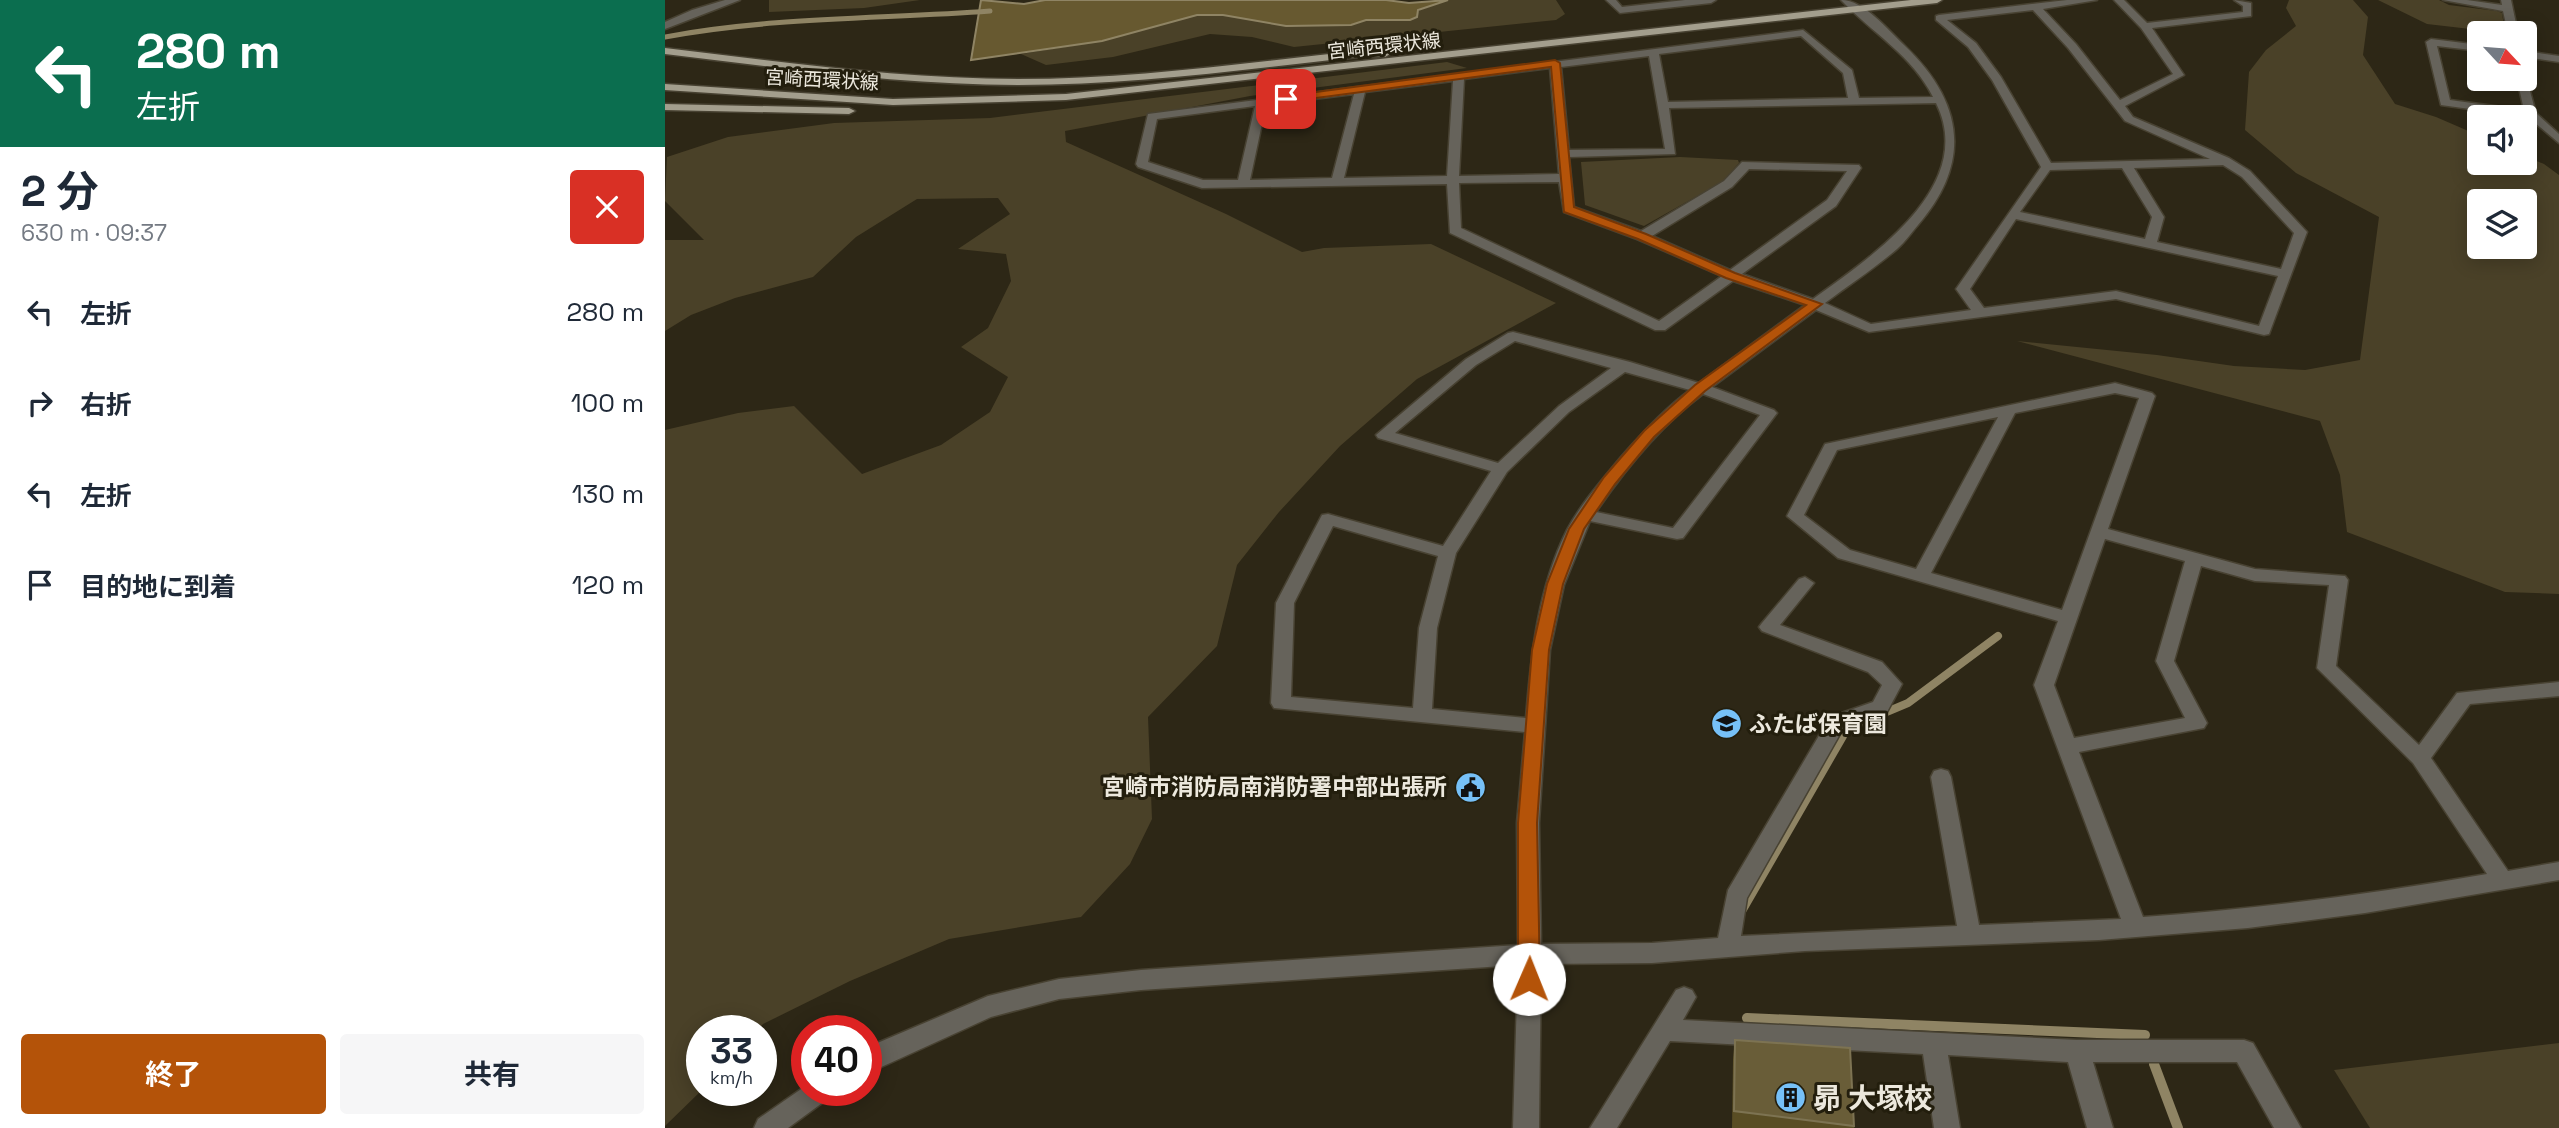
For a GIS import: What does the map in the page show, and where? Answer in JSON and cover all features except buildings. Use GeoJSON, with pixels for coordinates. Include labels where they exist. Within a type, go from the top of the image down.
{"type":"FeatureCollection","features":[{"type":"Feature","properties":{"kind":"main road","name":"宮崎西環状線"},"geometry":{"type":"LineString","coordinates":[[665,77],[866,91],[998,92],[1172,79],[1853,3],[1937,0]]}},
{"type":"Feature","properties":{"kind":"main road","name":"宮崎西環状線"},"geometry":{"type":"LineString","coordinates":[[665,87],[855,100],[981,102],[1066,97],[1193,85],[1853,3]]}},
{"type":"Feature","properties":{"kind":"main road"},"geometry":{"type":"LineString","coordinates":[[665,51],[841,72],[1016,82],[1132,78],[1366,53],[1385,54]]}},
{"type":"Feature","properties":{"kind":"main road"},"geometry":{"type":"LineString","coordinates":[[665,107],[899,111],[960,107],[981,102]]}},
{"type":"Feature","properties":{"kind":"street"},"geometry":{"type":"LineString","coordinates":[[665,26],[695,12],[735,0]]}},
{"type":"Feature","properties":{"kind":"street"},"geometry":{"type":"LineString","coordinates":[[1611,0],[1620,10],[1711,0]]}},
{"type":"Feature","properties":{"kind":"street"},"geometry":{"type":"LineString","coordinates":[[2047,167],[1997,79],[1972,45],[1939,18],[2092,0]]}},
{"type":"Feature","properties":{"kind":"street"},"geometry":{"type":"LineString","coordinates":[[2118,105],[2179,75],[2145,26],[2119,0]]}},
{"type":"Feature","properties":{"kind":"street"},"geometry":{"type":"LineString","coordinates":[[2145,26],[2248,14],[2248,5],[2239,0]]}},
{"type":"Feature","properties":{"kind":"street"},"geometry":{"type":"LineString","coordinates":[[2448,0],[2507,5]]}},
{"type":"Feature","properties":{"kind":"street"},"geometry":{"type":"LineString","coordinates":[[1526,1128],[1528,823],[1541,650],[1555,584],[1584,515],[1649,434],[1700,388],[1893,245],[1916,222],[1941,182],[1952,139],[1949,118],[1942,100],[1922,68],[1853,3]]}},
{"type":"Feature","properties":{"kind":"street"},"geometry":{"type":"LineString","coordinates":[[1555,63],[1565,154],[1563,178],[1568,209],[1642,236],[1730,275],[1815,304],[1869,328],[2116,295],[2264,331],[2301,232],[2246,174],[2225,161],[2129,119],[2072,46],[2036,6]]}},
{"type":"Feature","properties":{"kind":"street"},"geometry":{"type":"LineString","coordinates":[[1563,178],[1202,184],[1142,164],[1152,116],[1803,33],[1848,72],[1854,102]]}},
{"type":"Feature","properties":{"kind":"street"},"geometry":{"type":"LineString","coordinates":[[2467,46],[2431,42],[2445,103],[2467,106]]}},
{"type":"Feature","properties":{"kind":"street"},"geometry":{"type":"LineString","coordinates":[[1565,154],[1671,152],[1653,51]]}},
{"type":"Feature","properties":{"kind":"street"},"geometry":{"type":"LineString","coordinates":[[2537,56],[2559,59]]}},
{"type":"Feature","properties":{"kind":"street"},"geometry":{"type":"LineString","coordinates":[[1459,76],[1453,180],[1455,230],[1660,327],[1832,203],[1855,168],[1746,165],[1728,184],[1642,236]]}},
{"type":"Feature","properties":{"kind":"street"},"geometry":{"type":"LineString","coordinates":[[1338,182],[1360,90]]}},
{"type":"Feature","properties":{"kind":"street"},"geometry":{"type":"LineString","coordinates":[[1663,105],[1942,100]]}},
{"type":"Feature","properties":{"kind":"street"},"geometry":{"type":"LineString","coordinates":[[1243,183],[1261,103]]}},
{"type":"Feature","properties":{"kind":"street"},"geometry":{"type":"LineString","coordinates":[[2537,120],[2559,140]]}},
{"type":"Feature","properties":{"kind":"street"},"geometry":{"type":"LineString","coordinates":[[2047,167],[2225,161]]}},
{"type":"Feature","properties":{"kind":"street"},"geometry":{"type":"LineString","coordinates":[[2126,165],[2158,217],[2150,245]]}},
{"type":"Feature","properties":{"kind":"street"},"geometry":{"type":"LineString","coordinates":[[1980,312],[1963,289],[2012,214],[2047,167]]}},
{"type":"Feature","properties":{"kind":"street"},"geometry":{"type":"LineString","coordinates":[[2012,214],[2285,274]]}},
{"type":"Feature","properties":{"kind":"street"},"geometry":{"type":"LineString","coordinates":[[1501,470],[1384,435],[1471,362],[1513,336],[1625,365],[1769,413],[1677,534],[1584,515]]}},
{"type":"Feature","properties":{"kind":"street"},"geometry":{"type":"LineString","coordinates":[[1422,716],[1428,628],[1447,552],[1501,470],[1564,409],[1625,365]]}},
{"type":"Feature","properties":{"kind":"street"},"geometry":{"type":"LineString","coordinates":[[2068,618],[1844,554],[1795,516],[1831,447],[2115,388],[2147,396],[2098,532],[2068,618],[2044,685],[2135,927]]}},
{"type":"Feature","properties":{"kind":"street"},"geometry":{"type":"LineString","coordinates":[[1921,576],[2009,410]]}},
{"type":"Feature","properties":{"kind":"street"},"geometry":{"type":"LineString","coordinates":[[1447,552],[1328,519],[1285,603],[1281,704],[1536,726]]}},
{"type":"Feature","properties":{"kind":"street"},"geometry":{"type":"LineString","coordinates":[[2098,532],[2255,575],[2339,580],[2326,668],[2420,758],[2502,880]]}},
{"type":"Feature","properties":{"kind":"street"},"geometry":{"type":"LineString","coordinates":[[2067,747],[2197,723],[2165,662],[2194,559]]}},
{"type":"Feature","properties":{"kind":"street"},"geometry":{"type":"LineString","coordinates":[[1728,946],[1736,897],[1837,722],[1880,707],[1892,684],[1875,667],[1768,628],[1805,583]]}},
{"type":"Feature","properties":{"kind":"street"},"geometry":{"type":"LineString","coordinates":[[2420,758],[2465,698],[2559,689]]}},
{"type":"Feature","properties":{"kind":"street"},"geometry":{"type":"LineString","coordinates":[[1941,777],[1970,936]]}},
{"type":"Feature","properties":{"kind":"street"},"geometry":{"type":"LineString","coordinates":[[882,1053],[988,1007],[1059,989],[1141,980],[1529,954],[1652,953],[1805,941],[1970,936],[2248,919],[2352,906],[2559,871]]}},
{"type":"Feature","properties":{"kind":"street"},"geometry":{"type":"LineString","coordinates":[[1604,1128],[1684,998]]}},
{"type":"Feature","properties":{"kind":"street"},"geometry":{"type":"LineString","coordinates":[[1664,1030],[2077,1051],[2244,1051],[2288,1128]]}},
{"type":"Feature","properties":{"kind":"street"},"geometry":{"type":"LineString","coordinates":[[1934,1044],[1947,1128]]}},
{"type":"Feature","properties":{"kind":"street"},"geometry":{"type":"LineString","coordinates":[[2077,1051],[2100,1128]]}},
{"type":"Feature","properties":{"kind":"street"},"geometry":{"type":"LineString","coordinates":[[767,1128],[798,1106]]}},
{"type":"Feature","properties":{"kind":"shaded area"},"geometry":{"type":"Polygon","coordinates":[[[769,0],[920,0],[864,8],[769,12],[769,0]]]}},
{"type":"Feature","properties":{"kind":"shaded area"},"geometry":{"type":"Polygon","coordinates":[[[981,0],[1024,4],[1045,0],[1386,0],[1409,3],[1448,0],[1418,10],[1417,17],[1410,20],[1366,20],[1351,25],[1286,26],[1223,15],[1197,15],[1102,41],[971,60],[981,0]]]}},
{"type":"Feature","properties":{"kind":"shaded area"},"geometry":{"type":"Polygon","coordinates":[[[1448,0],[1556,0],[1565,14],[1556,20],[1294,47],[1252,37],[1210,34],[1113,57],[1046,65],[1021,54],[1102,41],[1197,15],[1223,15],[1286,26],[1351,25],[1366,20],[1410,20],[1422,8],[1448,0]]]}},
{"type":"Feature","properties":{"kind":"shaded area"},"geometry":{"type":"Polygon","coordinates":[[[2289,0],[2353,0],[2368,17],[2363,55],[2395,104],[2467,130],[2467,175],[2537,175],[2537,161],[2559,175],[2559,594],[2505,592],[2347,532],[2340,475],[2320,421],[2017,341],[2157,355],[2234,366],[2305,370],[2360,360],[2379,217],[2296,173],[2245,130],[2249,72],[2266,50],[2296,26],[2286,8],[2289,0]]]}},
{"type":"Feature","properties":{"kind":"shaded area"},"geometry":{"type":"Polygon","coordinates":[[[2378,0],[2439,0],[2449,5],[2497,11],[2502,13],[2503,21],[2467,21],[2467,29],[2427,24],[2378,0]]]}},
{"type":"Feature","properties":{"kind":"shaded area"},"geometry":{"type":"Polygon","coordinates":[[[1447,62],[1467,68],[1250,96],[1065,131],[1066,142],[1226,214],[1302,252],[1324,248],[1431,244],[1556,303],[1417,379],[1340,446],[1279,512],[1237,565],[1217,646],[1148,717],[1152,819],[1130,864],[1081,917],[949,939],[850,981],[777,1017],[686,1015],[686,1106],[665,1126],[665,430],[738,413],[794,406],[862,474],[941,445],[990,412],[1008,377],[961,347],[988,328],[1011,281],[1006,254],[958,249],[1010,214],[998,198],[917,199],[856,237],[813,277],[735,298],[691,315],[665,331],[665,240],[704,240],[665,201],[667,157],[728,137],[834,123],[990,118],[1447,62]]]}},
{"type":"Feature","properties":{"kind":"shaded area"},"geometry":{"type":"Polygon","coordinates":[[[1680,157],[1738,160],[1739,163],[1722,182],[1644,226],[1585,205],[1581,162],[1680,157]]]}},
{"type":"Feature","properties":{"kind":"shaded area"},"geometry":{"type":"Polygon","coordinates":[[[2559,1043],[2559,1128],[2370,1128],[2334,1070],[2559,1043]]]}},
{"type":"Feature","properties":{"kind":"waterway"},"geometry":{"type":"LineString","coordinates":[[665,37],[786,22],[990,11]]}},
{"type":"Feature","properties":{"kind":"waterway"},"geometry":{"type":"LineString","coordinates":[[1841,738],[1846,729],[1908,703],[1998,636]]}},
{"type":"Feature","properties":{"kind":"waterway"},"geometry":{"type":"LineString","coordinates":[[1741,911],[1842,736]]}},
{"type":"Feature","properties":{"kind":"waterway"},"geometry":{"type":"LineString","coordinates":[[1747,1018],[2145,1035]]}},
{"type":"Feature","properties":{"kind":"waterway"},"geometry":{"type":"LineString","coordinates":[[2154,1064],[2178,1128]]}},
{"type":"Feature","properties":{"kind":"place","name":"ふたば保育園"},"geometry":{"type":"Point","coordinates":[1726,724]}},
{"type":"Feature","properties":{"kind":"place","name":"宮崎市消防局南消防署中部出張所"},"geometry":{"type":"Point","coordinates":[1470,787]}},
{"type":"Feature","properties":{"kind":"place","name":"昴 大塚校"},"geometry":{"type":"Point","coordinates":[1790,1098]}},
{"type":"Feature","properties":{"kind":"route"},"geometry":{"type":"LineString","coordinates":[[1286,99],[1555,63],[1565,154],[1563,178],[1568,209],[1642,236],[1730,275],[1815,304],[1700,388],[1649,434],[1610,480],[1576,529],[1555,584],[1541,650],[1528,823],[1529,979]]}}]}
